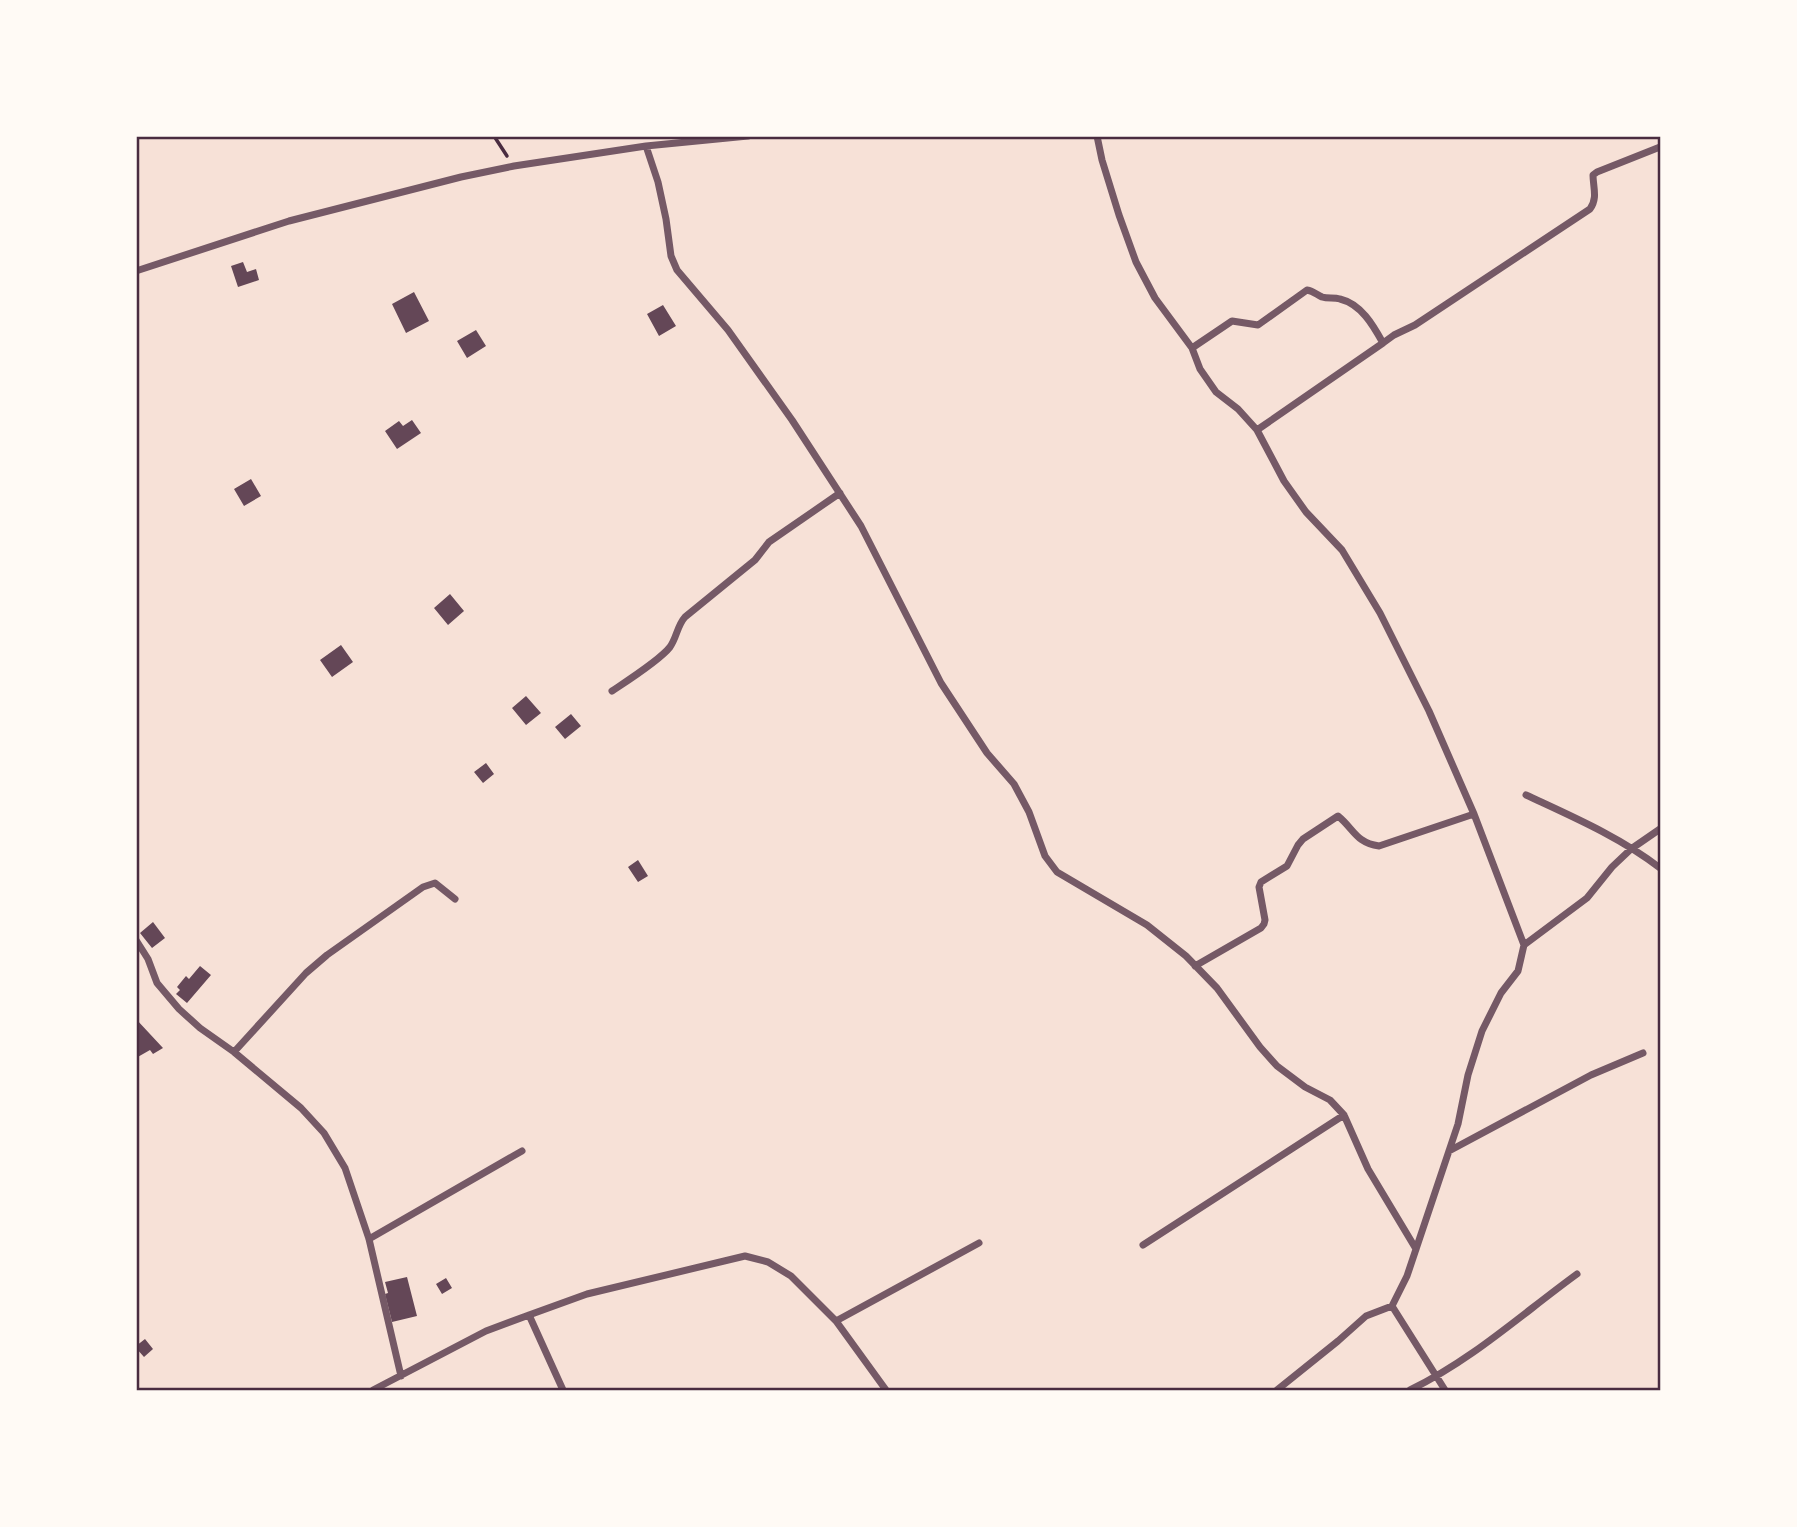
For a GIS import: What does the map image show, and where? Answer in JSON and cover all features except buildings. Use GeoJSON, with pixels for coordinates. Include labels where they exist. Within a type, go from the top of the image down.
{"type":"FeatureCollection","features":[{"type":"Feature","properties":{"kind":"street"},"geometry":{"type":"LineString","coordinates":[[136,271],[289,221],[461,177],[646,146],[748,136]]}},
{"type":"Feature","properties":{"kind":"street"},"geometry":{"type":"LineString","coordinates":[[1097,136],[1102,160],[1136,262],[1155,298],[1192,348],[1200,369],[1216,392],[1238,409],[1257,430],[1284,481],[1306,512],[1342,550],[1380,613],[1429,711],[1474,814],[1524,945],[1518,971],[1501,993],[1482,1031],[1468,1075],[1458,1124],[1407,1276],[1392,1306],[1366,1317],[1277,1391]]}},
{"type":"Feature","properties":{"kind":"street"},"geometry":{"type":"LineString","coordinates":[[646,146],[658,181],[671,257],[677,270],[728,330],[792,420],[861,526],[941,683],[987,753],[1014,784],[1029,811],[1045,856],[1057,872],[1147,925],[1186,956],[1217,988],[1277,1066],[1305,1087],[1330,1100],[1344,1115],[1368,1169],[1416,1250]]}},
{"type":"Feature","properties":{"kind":"street"},"geometry":{"type":"LineString","coordinates":[[1257,430],[1394,335],[1415,325],[1590,209],[1595,196],[1593,175],[1597,172],[1661,147]]}},
{"type":"Feature","properties":{"kind":"street"},"geometry":{"type":"LineString","coordinates":[[1192,348],[1232,321],[1258,325],[1307,290],[1325,298],[1339,298],[1357,307],[1372,323],[1383,343]]}},
{"type":"Feature","properties":{"kind":"street"},"geometry":{"type":"LineString","coordinates":[[612,691],[669,648],[676,637],[678,625],[685,617],[755,560],[769,542],[839,493]]}},
{"type":"Feature","properties":{"kind":"street"},"geometry":{"type":"LineString","coordinates":[[1526,794],[1587,824],[1661,868]]}},
{"type":"Feature","properties":{"kind":"street"},"geometry":{"type":"LineString","coordinates":[[1195,966],[1261,928],[1265,920],[1259,887],[1261,882],[1287,866],[1303,839],[1338,816],[1359,839],[1379,846],[1474,814]]}},
{"type":"Feature","properties":{"kind":"street"},"geometry":{"type":"LineString","coordinates":[[1524,945],[1587,898],[1612,867],[1631,849],[1661,829]]}},
{"type":"Feature","properties":{"kind":"street"},"geometry":{"type":"LineString","coordinates":[[234,1052],[306,973],[423,887],[435,883],[455,899]]}},
{"type":"Feature","properties":{"kind":"street"},"geometry":{"type":"LineString","coordinates":[[136,940],[148,959],[157,983],[179,1009],[301,1108],[324,1133],[345,1168],[369,1239],[401,1376]]}},
{"type":"Feature","properties":{"kind":"street"},"geometry":{"type":"LineString","coordinates":[[1448,1152],[1591,1075],[1643,1053]]}},
{"type":"Feature","properties":{"kind":"street"},"geometry":{"type":"LineString","coordinates":[[1143,1245],[1344,1115]]}},
{"type":"Feature","properties":{"kind":"street"},"geometry":{"type":"LineString","coordinates":[[369,1239],[522,1151]]}},
{"type":"Feature","properties":{"kind":"street"},"geometry":{"type":"LineString","coordinates":[[836,1321],[979,1243]]}},
{"type":"Feature","properties":{"kind":"street"},"geometry":{"type":"LineString","coordinates":[[373,1391],[486,1331],[529,1315],[587,1294],[745,1255],[768,1262],[791,1276],[836,1321],[886,1391]]}},
{"type":"Feature","properties":{"kind":"street"},"geometry":{"type":"LineString","coordinates":[[1410,1391],[1497,1336],[1577,1274]]}},
{"type":"Feature","properties":{"kind":"street"},"geometry":{"type":"LineString","coordinates":[[1392,1306],[1444,1391]]}},
{"type":"Feature","properties":{"kind":"street"},"geometry":{"type":"LineString","coordinates":[[529,1315],[563,1391]]}},
{"type":"Feature","properties":{"kind":"path"},"geometry":{"type":"LineString","coordinates":[[494,136],[514,166]]}}]}
